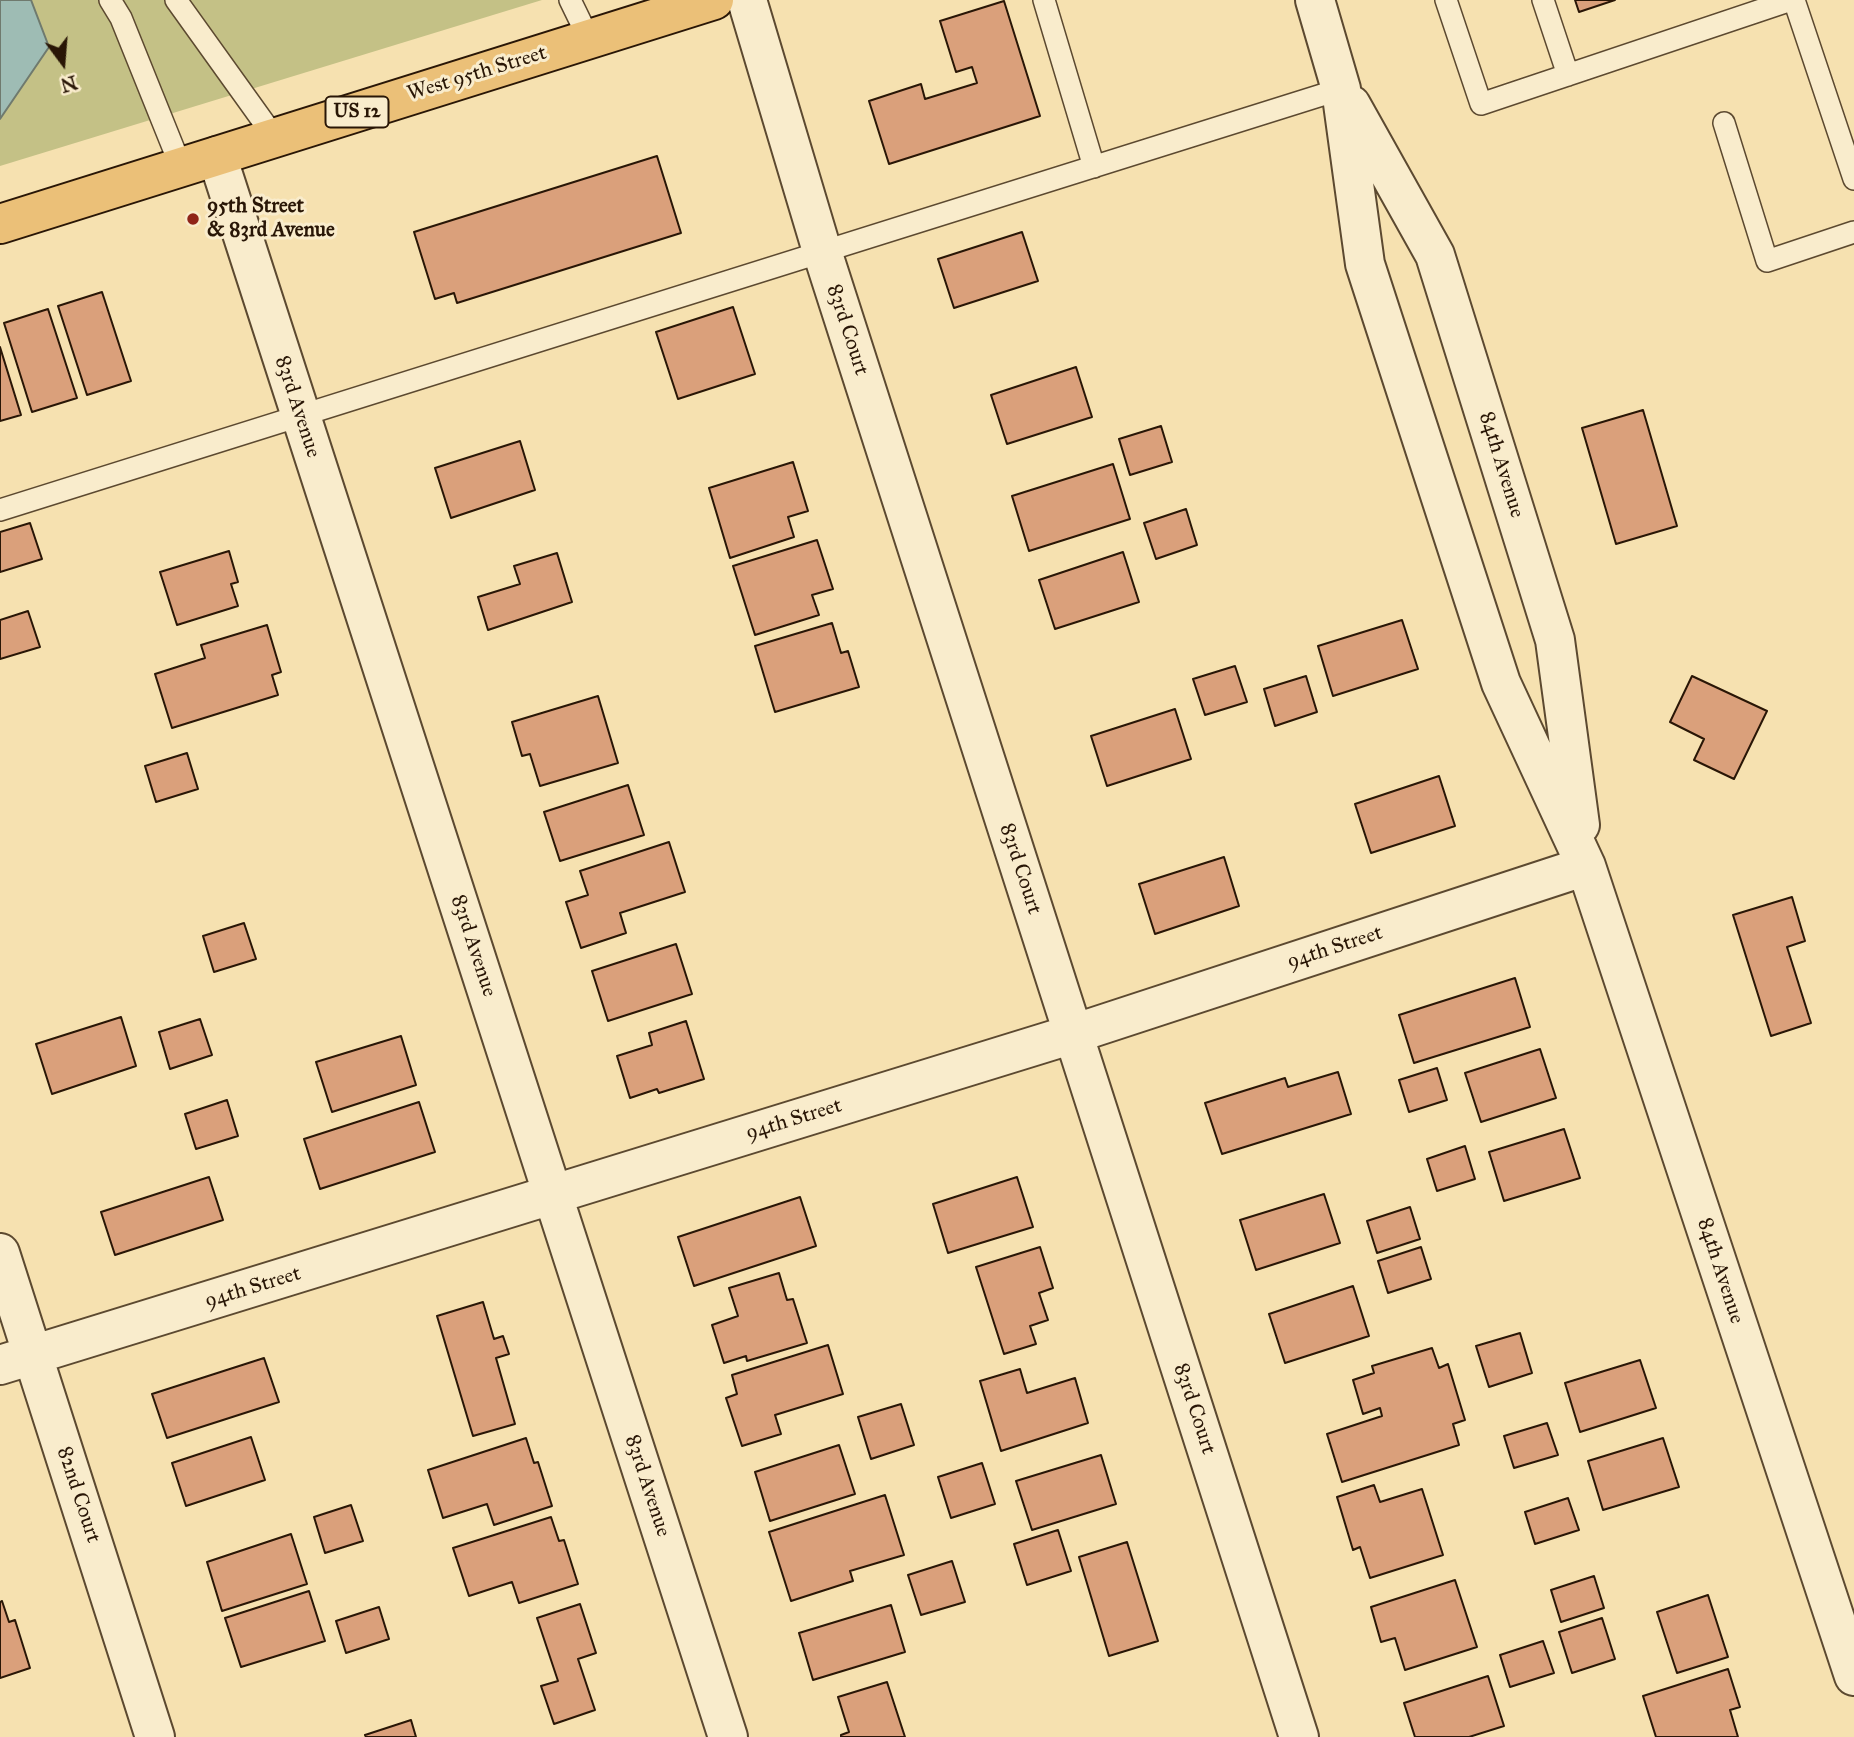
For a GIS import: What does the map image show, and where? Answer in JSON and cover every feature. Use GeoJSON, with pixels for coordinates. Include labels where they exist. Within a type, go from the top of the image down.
{"type":"FeatureCollection","features":[{"type":"Feature","properties":{"kind":"main road","name":"West 95th Street"},"geometry":{"type":"LineString","coordinates":[[0,224],[589,39],[664,7],[714,0]]}},
{"type":"Feature","properties":{"kind":"street","name":"83rd Court"},"geometry":{"type":"LineString","coordinates":[[747,0],[822,251],[1299,1737]]}},
{"type":"Feature","properties":{"kind":"street","name":"84th Avenue"},"geometry":{"type":"LineString","coordinates":[[1315,0],[1341,89],[1365,264],[1501,683],[1586,866],[1854,1676]]}},
{"type":"Feature","properties":{"kind":"street","name":"84th Avenue"},"geometry":{"type":"LineString","coordinates":[[1341,89],[1436,255],[1555,640],[1586,866]]}},
{"type":"Feature","properties":{"kind":"street","name":"83rd Avenue"},"geometry":{"type":"LineString","coordinates":[[217,156],[727,1737]]}},
{"type":"Feature","properties":{"kind":"street","name":"94th Street"},"geometry":{"type":"LineString","coordinates":[[16,1360],[1073,1034],[1586,866]]}},
{"type":"Feature","properties":{"kind":"street","name":"82nd Court"},"geometry":{"type":"LineString","coordinates":[[0,1253],[16,1360],[155,1737]]}},
{"type":"Feature","properties":{"kind":"lane"},"geometry":{"type":"LineString","coordinates":[[110,0],[121,18],[181,167]]}},
{"type":"Feature","properties":{"kind":"lane"},"geometry":{"type":"LineString","coordinates":[[176,0],[275,138]]}},
{"type":"Feature","properties":{"kind":"lane"},"geometry":{"type":"LineString","coordinates":[[569,0],[589,39]]}},
{"type":"Feature","properties":{"kind":"lane"},"geometry":{"type":"LineString","coordinates":[[1044,0],[1094,167]]}},
{"type":"Feature","properties":{"kind":"lane"},"geometry":{"type":"LineString","coordinates":[[1446,0],[1481,104],[1792,0],[1854,179]]}},
{"type":"Feature","properties":{"kind":"lane"},"geometry":{"type":"LineString","coordinates":[[1543,0],[1568,75]]}},
{"type":"Feature","properties":{"kind":"lane"},"geometry":{"type":"LineString","coordinates":[[0,510],[1341,89]]}},
{"type":"Feature","properties":{"kind":"lane"},"geometry":{"type":"LineString","coordinates":[[1724,123],[1767,261],[1854,232]]}},
{"type":"Feature","properties":{"kind":"shaded area"},"geometry":{"type":"Polygon","coordinates":[[[0,0],[542,0],[0,166],[0,0]]]}},
{"type":"Feature","properties":{"kind":"water"},"geometry":{"type":"Polygon","coordinates":[[[0,0],[31,0],[49,47],[0,119],[0,0]]]}},
{"type":"Feature","properties":{"kind":"building"},"geometry":{"type":"Polygon","coordinates":[[[1575,0],[1615,0],[1579,12],[1575,0]]]}},
{"type":"Feature","properties":{"kind":"building"},"geometry":{"type":"Polygon","coordinates":[[[1004,1],[1040,116],[889,164],[869,101],[921,84],[925,99],[977,83],[972,67],[956,72],[940,21],[1004,1]]]}},
{"type":"Feature","properties":{"kind":"building"},"geometry":{"type":"Polygon","coordinates":[[[657,156],[681,233],[457,303],[454,293],[435,299],[414,232],[657,156]]]}},
{"type":"Feature","properties":{"kind":"building"},"geometry":{"type":"Polygon","coordinates":[[[1022,232],[1038,281],[954,308],[938,259],[1022,232]]]}},
{"type":"Feature","properties":{"kind":"building"},"geometry":{"type":"Polygon","coordinates":[[[102,292],[131,381],[87,395],[58,306],[102,292]]]}},
{"type":"Feature","properties":{"kind":"building"},"geometry":{"type":"Polygon","coordinates":[[[733,307],[755,374],[678,399],[656,332],[733,307]]]}},
{"type":"Feature","properties":{"kind":"building"},"geometry":{"type":"Polygon","coordinates":[[[48,309],[77,398],[32,412],[4,323],[48,309]]]}},
{"type":"Feature","properties":{"kind":"building"},"geometry":{"type":"Polygon","coordinates":[[[0,347],[21,415],[0,421],[0,347]]]}},
{"type":"Feature","properties":{"kind":"building"},"geometry":{"type":"Polygon","coordinates":[[[1076,367],[1092,417],[1007,444],[991,395],[1076,367]]]}},
{"type":"Feature","properties":{"kind":"building"},"geometry":{"type":"Polygon","coordinates":[[[1643,410],[1677,526],[1616,544],[1582,428],[1643,410]]]}},
{"type":"Feature","properties":{"kind":"building"},"geometry":{"type":"Polygon","coordinates":[[[1161,426],[1172,462],[1130,475],[1119,439],[1161,426]]]}},
{"type":"Feature","properties":{"kind":"building"},"geometry":{"type":"Polygon","coordinates":[[[520,441],[535,490],[451,518],[435,468],[520,441]]]}},
{"type":"Feature","properties":{"kind":"building"},"geometry":{"type":"Polygon","coordinates":[[[793,462],[808,511],[788,517],[794,537],[730,558],[709,488],[793,462]]]}},
{"type":"Feature","properties":{"kind":"building"},"geometry":{"type":"Polygon","coordinates":[[[1113,464],[1130,519],[1029,551],[1012,496],[1113,464]]]}},
{"type":"Feature","properties":{"kind":"building"},"geometry":{"type":"Polygon","coordinates":[[[1186,509],[1197,545],[1156,559],[1144,523],[1186,509]]]}},
{"type":"Feature","properties":{"kind":"building"},"geometry":{"type":"Polygon","coordinates":[[[30,523],[42,559],[0,572],[0,532],[30,523]]]}},
{"type":"Feature","properties":{"kind":"building"},"geometry":{"type":"Polygon","coordinates":[[[817,540],[833,589],[812,595],[819,615],[755,635],[733,566],[817,540]]]}},
{"type":"Feature","properties":{"kind":"building"},"geometry":{"type":"Polygon","coordinates":[[[229,551],[238,582],[231,584],[238,606],[177,625],[160,572],[229,551]]]}},
{"type":"Feature","properties":{"kind":"building"},"geometry":{"type":"Polygon","coordinates":[[[1123,552],[1139,602],[1055,629],[1039,580],[1123,552]]]}},
{"type":"Feature","properties":{"kind":"building"},"geometry":{"type":"Polygon","coordinates":[[[557,553],[572,602],[488,630],[478,597],[520,584],[514,566],[557,553]]]}},
{"type":"Feature","properties":{"kind":"building"},"geometry":{"type":"Polygon","coordinates":[[[28,611],[40,647],[0,659],[0,620],[28,611]]]}},
{"type":"Feature","properties":{"kind":"building"},"geometry":{"type":"Polygon","coordinates":[[[1402,620],[1418,669],[1333,696],[1318,646],[1402,620]]]}},
{"type":"Feature","properties":{"kind":"building"},"geometry":{"type":"Polygon","coordinates":[[[832,623],[841,653],[848,651],[859,687],[775,712],[755,646],[832,623]]]}},
{"type":"Feature","properties":{"kind":"building"},"geometry":{"type":"Polygon","coordinates":[[[267,625],[281,672],[272,675],[278,695],[172,728],[155,674],[205,658],[201,645],[267,625]]]}},
{"type":"Feature","properties":{"kind":"building"},"geometry":{"type":"Polygon","coordinates":[[[1235,666],[1247,702],[1205,715],[1193,679],[1235,666]]]}},
{"type":"Feature","properties":{"kind":"building"},"geometry":{"type":"Polygon","coordinates":[[[1306,676],[1317,712],[1275,726],[1264,689],[1306,676]]]}},
{"type":"Feature","properties":{"kind":"building"},"geometry":{"type":"Polygon","coordinates":[[[1692,676],[1767,711],[1734,779],[1694,760],[1704,739],[1670,722],[1692,676]]]}},
{"type":"Feature","properties":{"kind":"building"},"geometry":{"type":"Polygon","coordinates":[[[598,696],[618,763],[540,786],[530,754],[522,756],[512,722],[598,696]]]}},
{"type":"Feature","properties":{"kind":"building"},"geometry":{"type":"Polygon","coordinates":[[[1175,709],[1191,759],[1107,786],[1091,736],[1175,709]]]}},
{"type":"Feature","properties":{"kind":"building"},"geometry":{"type":"Polygon","coordinates":[[[187,753],[198,789],[156,802],[145,766],[187,753]]]}},
{"type":"Feature","properties":{"kind":"building"},"geometry":{"type":"Polygon","coordinates":[[[1439,776],[1455,826],[1371,853],[1355,804],[1439,776]]]}},
{"type":"Feature","properties":{"kind":"building"},"geometry":{"type":"Polygon","coordinates":[[[628,785],[644,835],[560,861],[544,812],[628,785]]]}},
{"type":"Feature","properties":{"kind":"building"},"geometry":{"type":"Polygon","coordinates":[[[669,842],[685,892],[620,913],[626,933],[581,948],[566,902],[588,895],[580,871],[669,842]]]}},
{"type":"Feature","properties":{"kind":"building"},"geometry":{"type":"Polygon","coordinates":[[[1224,857],[1239,906],[1155,934],[1139,884],[1224,857]]]}},
{"type":"Feature","properties":{"kind":"building"},"geometry":{"type":"Polygon","coordinates":[[[1792,897],[1805,941],[1787,947],[1811,1023],[1771,1036],[1733,915],[1792,897]]]}},
{"type":"Feature","properties":{"kind":"building"},"geometry":{"type":"Polygon","coordinates":[[[244,923],[256,959],[214,972],[203,936],[244,923]]]}},
{"type":"Feature","properties":{"kind":"building"},"geometry":{"type":"Polygon","coordinates":[[[676,944],[692,994],[608,1021],[592,971],[676,944]]]}},
{"type":"Feature","properties":{"kind":"building"},"geometry":{"type":"Polygon","coordinates":[[[1515,978],[1530,1027],[1414,1063],[1399,1015],[1515,978]]]}},
{"type":"Feature","properties":{"kind":"building"},"geometry":{"type":"Polygon","coordinates":[[[121,1017],[136,1066],[52,1094],[36,1044],[121,1017]]]}},
{"type":"Feature","properties":{"kind":"building"},"geometry":{"type":"Polygon","coordinates":[[[200,1019],[212,1055],[170,1069],[159,1032],[200,1019]]]}},
{"type":"Feature","properties":{"kind":"building"},"geometry":{"type":"Polygon","coordinates":[[[686,1021],[704,1079],[659,1093],[657,1089],[630,1098],[617,1056],[652,1045],[649,1033],[686,1021]]]}},
{"type":"Feature","properties":{"kind":"building"},"geometry":{"type":"Polygon","coordinates":[[[401,1036],[416,1085],[332,1112],[316,1062],[401,1036]]]}},
{"type":"Feature","properties":{"kind":"building"},"geometry":{"type":"Polygon","coordinates":[[[1540,1049],[1556,1098],[1481,1122],[1465,1073],[1540,1049]]]}},
{"type":"Feature","properties":{"kind":"building"},"geometry":{"type":"Polygon","coordinates":[[[1437,1068],[1447,1100],[1409,1112],[1399,1080],[1437,1068]]]}},
{"type":"Feature","properties":{"kind":"building"},"geometry":{"type":"Polygon","coordinates":[[[1338,1072],[1351,1114],[1222,1154],[1205,1103],[1285,1078],[1288,1087],[1338,1072]]]}},
{"type":"Feature","properties":{"kind":"building"},"geometry":{"type":"Polygon","coordinates":[[[227,1100],[238,1136],[196,1149],[185,1114],[227,1100]]]}},
{"type":"Feature","properties":{"kind":"building"},"geometry":{"type":"Polygon","coordinates":[[[419,1102],[435,1152],[320,1189],[304,1139],[419,1102]]]}},
{"type":"Feature","properties":{"kind":"building"},"geometry":{"type":"Polygon","coordinates":[[[1564,1129],[1580,1178],[1504,1201],[1489,1152],[1564,1129]]]}},
{"type":"Feature","properties":{"kind":"building"},"geometry":{"type":"Polygon","coordinates":[[[1465,1146],[1475,1179],[1437,1191],[1427,1159],[1465,1146]]]}},
{"type":"Feature","properties":{"kind":"building"},"geometry":{"type":"Polygon","coordinates":[[[209,1177],[223,1220],[115,1255],[101,1212],[209,1177]]]}},
{"type":"Feature","properties":{"kind":"building"},"geometry":{"type":"Polygon","coordinates":[[[1017,1177],[1033,1227],[948,1253],[933,1204],[1017,1177]]]}},
{"type":"Feature","properties":{"kind":"building"},"geometry":{"type":"Polygon","coordinates":[[[1324,1194],[1340,1243],[1256,1270],[1240,1220],[1324,1194]]]}},
{"type":"Feature","properties":{"kind":"building"},"geometry":{"type":"Polygon","coordinates":[[[800,1197],[816,1246],[694,1286],[678,1237],[800,1197]]]}},
{"type":"Feature","properties":{"kind":"building"},"geometry":{"type":"Polygon","coordinates":[[[1410,1207],[1420,1239],[1377,1253],[1367,1221],[1410,1207]]]}},
{"type":"Feature","properties":{"kind":"building"},"geometry":{"type":"Polygon","coordinates":[[[1040,1247],[1053,1288],[1039,1293],[1048,1320],[1030,1326],[1036,1344],[1004,1354],[976,1267],[1040,1247]]]}},
{"type":"Feature","properties":{"kind":"building"},"geometry":{"type":"Polygon","coordinates":[[[1421,1247],[1431,1279],[1388,1293],[1378,1261],[1421,1247]]]}},
{"type":"Feature","properties":{"kind":"building"},"geometry":{"type":"Polygon","coordinates":[[[779,1273],[787,1300],[793,1299],[807,1343],[747,1361],[746,1356],[724,1363],[712,1325],[738,1316],[729,1288],[779,1273]]]}},
{"type":"Feature","properties":{"kind":"building"},"geometry":{"type":"Polygon","coordinates":[[[1353,1286],[1369,1336],[1285,1363],[1269,1314],[1353,1286]]]}},
{"type":"Feature","properties":{"kind":"building"},"geometry":{"type":"Polygon","coordinates":[[[483,1302],[494,1339],[503,1336],[509,1354],[496,1358],[515,1424],[473,1436],[437,1316],[483,1302]]]}},
{"type":"Feature","properties":{"kind":"building"},"geometry":{"type":"Polygon","coordinates":[[[1520,1333],[1532,1373],[1489,1387],[1476,1346],[1520,1333]]]}},
{"type":"Feature","properties":{"kind":"building"},"geometry":{"type":"Polygon","coordinates":[[[828,1345],[843,1394],[775,1415],[781,1434],[742,1446],[726,1398],[737,1394],[732,1375],[828,1345]]]}},
{"type":"Feature","properties":{"kind":"building"},"geometry":{"type":"Polygon","coordinates":[[[1432,1348],[1439,1368],[1448,1364],[1465,1420],[1453,1424],[1459,1445],[1342,1482],[1327,1434],[1382,1416],[1380,1408],[1363,1414],[1353,1380],[1374,1373],[1372,1366],[1432,1348]]]}},
{"type":"Feature","properties":{"kind":"building"},"geometry":{"type":"Polygon","coordinates":[[[264,1358],[279,1402],[167,1438],[152,1394],[264,1358]]]}},
{"type":"Feature","properties":{"kind":"building"},"geometry":{"type":"Polygon","coordinates":[[[1640,1360],[1656,1408],[1580,1432],[1565,1383],[1640,1360]]]}},
{"type":"Feature","properties":{"kind":"building"},"geometry":{"type":"Polygon","coordinates":[[[1020,1369],[1027,1393],[1075,1378],[1088,1423],[1001,1451],[980,1381],[1020,1369]]]}},
{"type":"Feature","properties":{"kind":"building"},"geometry":{"type":"Polygon","coordinates":[[[901,1404],[914,1445],[871,1459],[858,1417],[901,1404]]]}},
{"type":"Feature","properties":{"kind":"building"},"geometry":{"type":"Polygon","coordinates":[[[1547,1423],[1558,1455],[1514,1468],[1504,1436],[1547,1423]]]}},
{"type":"Feature","properties":{"kind":"building"},"geometry":{"type":"Polygon","coordinates":[[[251,1437],[265,1480],[186,1506],[172,1463],[251,1437]]]}},
{"type":"Feature","properties":{"kind":"building"},"geometry":{"type":"Polygon","coordinates":[[[526,1438],[534,1463],[538,1462],[552,1506],[494,1525],[487,1504],[443,1518],[428,1470],[526,1438]]]}},
{"type":"Feature","properties":{"kind":"building"},"geometry":{"type":"Polygon","coordinates":[[[1663,1438],[1679,1487],[1603,1510],[1588,1461],[1663,1438]]]}},
{"type":"Feature","properties":{"kind":"building"},"geometry":{"type":"Polygon","coordinates":[[[839,1445],[855,1494],[770,1521],[755,1472],[839,1445]]]}},
{"type":"Feature","properties":{"kind":"building"},"geometry":{"type":"Polygon","coordinates":[[[1101,1455],[1116,1504],[1032,1530],[1016,1481],[1101,1455]]]}},
{"type":"Feature","properties":{"kind":"building"},"geometry":{"type":"Polygon","coordinates":[[[982,1463],[995,1504],[951,1518],[938,1477],[982,1463]]]}},
{"type":"Feature","properties":{"kind":"building"},"geometry":{"type":"Polygon","coordinates":[[[1374,1485],[1380,1502],[1422,1489],[1443,1555],[1370,1578],[1360,1547],[1353,1550],[1337,1497],[1374,1485]]]}},
{"type":"Feature","properties":{"kind":"building"},"geometry":{"type":"Polygon","coordinates":[[[885,1495],[904,1555],[850,1571],[853,1581],[791,1601],[769,1532],[885,1495]]]}},
{"type":"Feature","properties":{"kind":"building"},"geometry":{"type":"Polygon","coordinates":[[[1568,1498],[1579,1530],[1535,1544],[1525,1512],[1568,1498]]]}},
{"type":"Feature","properties":{"kind":"building"},"geometry":{"type":"Polygon","coordinates":[[[351,1505],[363,1541],[325,1553],[314,1517],[351,1505]]]}},
{"type":"Feature","properties":{"kind":"building"},"geometry":{"type":"Polygon","coordinates":[[[551,1517],[559,1541],[564,1540],[578,1584],[519,1603],[512,1582],[469,1596],[453,1548],[551,1517]]]}},
{"type":"Feature","properties":{"kind":"building"},"geometry":{"type":"Polygon","coordinates":[[[1058,1530],[1071,1571],[1027,1585],[1014,1544],[1058,1530]]]}},
{"type":"Feature","properties":{"kind":"building"},"geometry":{"type":"Polygon","coordinates":[[[291,1534],[307,1584],[222,1611],[207,1562],[291,1534]]]}},
{"type":"Feature","properties":{"kind":"building"},"geometry":{"type":"Polygon","coordinates":[[[1127,1542],[1158,1641],[1109,1656],[1079,1557],[1127,1542]]]}},
{"type":"Feature","properties":{"kind":"building"},"geometry":{"type":"Polygon","coordinates":[[[952,1561],[965,1602],[921,1615],[908,1575],[952,1561]]]}},
{"type":"Feature","properties":{"kind":"building"},"geometry":{"type":"Polygon","coordinates":[[[1594,1576],[1604,1608],[1561,1622],[1551,1590],[1594,1576]]]}},
{"type":"Feature","properties":{"kind":"building"},"geometry":{"type":"Polygon","coordinates":[[[1455,1580],[1477,1647],[1405,1670],[1395,1638],[1381,1642],[1371,1607],[1455,1580]]]}},
{"type":"Feature","properties":{"kind":"building"},"geometry":{"type":"Polygon","coordinates":[[[309,1591],[325,1641],[241,1667],[225,1618],[309,1591]]]}},
{"type":"Feature","properties":{"kind":"building"},"geometry":{"type":"Polygon","coordinates":[[[1708,1595],[1728,1657],[1677,1673],[1657,1612],[1708,1595]]]}},
{"type":"Feature","properties":{"kind":"building"},"geometry":{"type":"Polygon","coordinates":[[[2,1601],[9,1622],[15,1620],[30,1668],[0,1678],[0,1602],[2,1601]]]}},
{"type":"Feature","properties":{"kind":"building"},"geometry":{"type":"Polygon","coordinates":[[[580,1604],[596,1653],[578,1659],[595,1710],[554,1724],[541,1686],[558,1681],[537,1618],[580,1604]]]}},
{"type":"Feature","properties":{"kind":"building"},"geometry":{"type":"Polygon","coordinates":[[[891,1605],[905,1652],[813,1680],[799,1633],[891,1605]]]}},
{"type":"Feature","properties":{"kind":"building"},"geometry":{"type":"Polygon","coordinates":[[[379,1607],[389,1639],[346,1653],[336,1621],[379,1607]]]}},
{"type":"Feature","properties":{"kind":"building"},"geometry":{"type":"Polygon","coordinates":[[[1602,1618],[1615,1659],[1572,1673],[1559,1632],[1602,1618]]]}},
{"type":"Feature","properties":{"kind":"building"},"geometry":{"type":"Polygon","coordinates":[[[1543,1641],[1554,1673],[1510,1687],[1500,1655],[1543,1641]]]}},
{"type":"Feature","properties":{"kind":"building"},"geometry":{"type":"Polygon","coordinates":[[[1728,1669],[1740,1707],[1730,1710],[1738,1737],[1656,1737],[1643,1696],[1728,1669]]]}},
{"type":"Feature","properties":{"kind":"building"},"geometry":{"type":"Polygon","coordinates":[[[1488,1676],[1504,1726],[1469,1737],[1415,1737],[1404,1703],[1488,1676]]]}},
{"type":"Feature","properties":{"kind":"building"},"geometry":{"type":"Polygon","coordinates":[[[887,1682],[905,1737],[841,1737],[849,1732],[838,1697],[887,1682]]]}},
{"type":"Feature","properties":{"kind":"building"},"geometry":{"type":"Polygon","coordinates":[[[411,1720],[416,1737],[365,1735],[411,1720]]]}},
{"type":"Feature","properties":{"kind":"place","name":"95th Street & 83rd Avenue"},"geometry":{"type":"Point","coordinates":[193,219]}}]}
